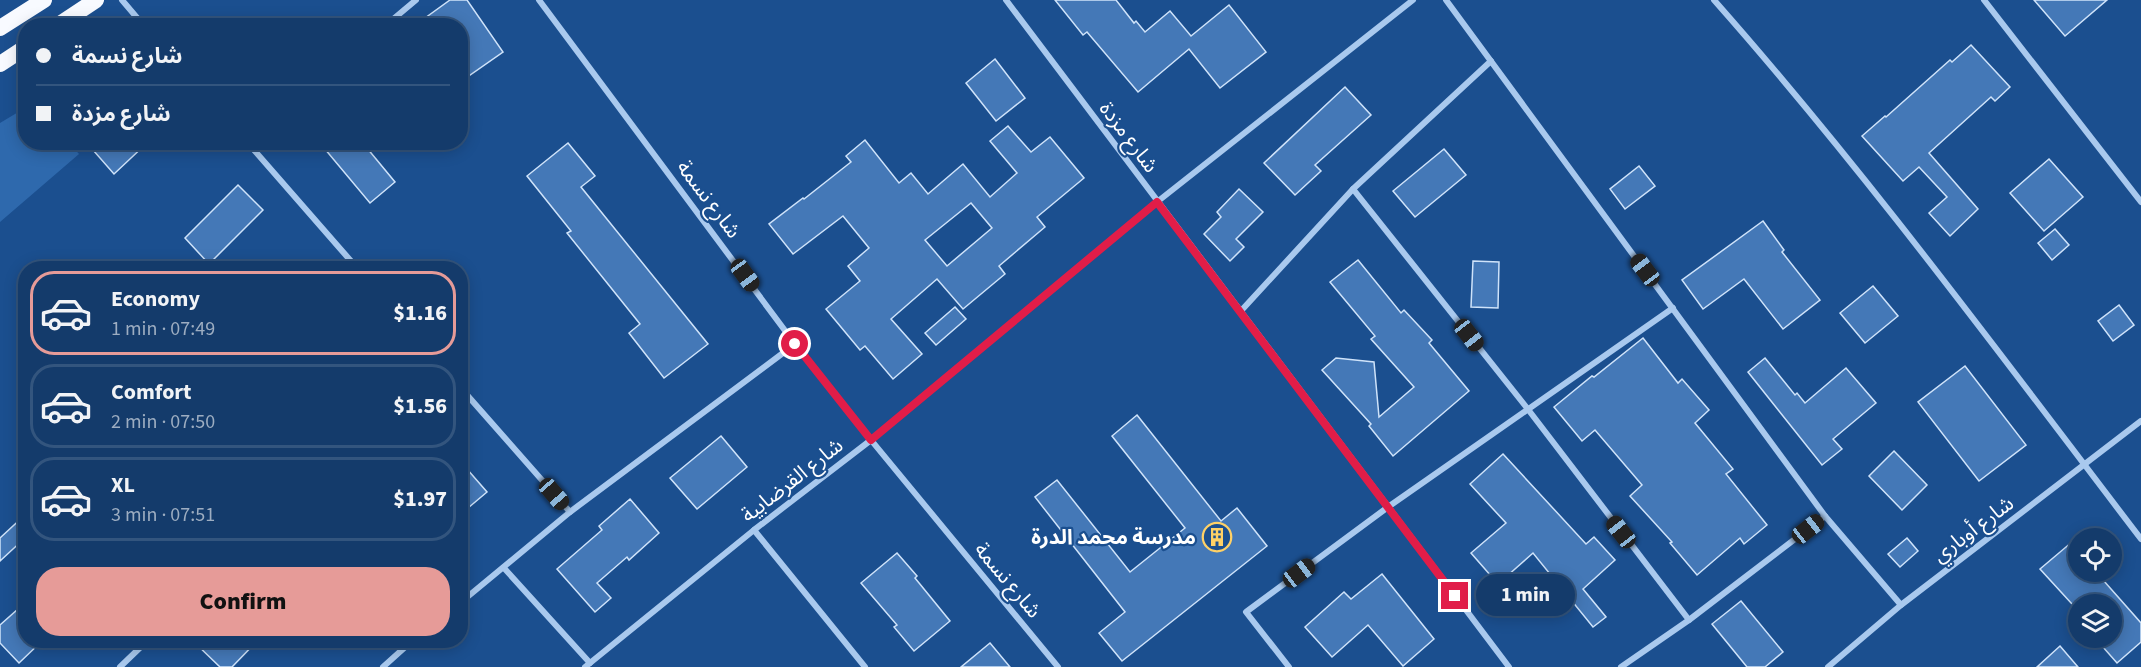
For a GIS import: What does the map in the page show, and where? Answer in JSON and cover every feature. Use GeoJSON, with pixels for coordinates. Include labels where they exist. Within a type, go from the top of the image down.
{"type":"FeatureCollection","features":[{"type":"Feature","properties":{"kind":"highway"},"geometry":{"type":"LineString","coordinates":[[0,28],[44,0]]}},
{"type":"Feature","properties":{"kind":"highway"},"geometry":{"type":"LineString","coordinates":[[69,18],[96,0]]}},
{"type":"Feature","properties":{"kind":"highway"},"geometry":{"type":"LineString","coordinates":[[0,64],[18,52]]}},
{"type":"Feature","properties":{"kind":"street"},"geometry":{"type":"LineString","coordinates":[[122,0],[137,18]]}},
{"type":"Feature","properties":{"kind":"street"},"geometry":{"type":"LineString","coordinates":[[395,18],[416,0]]}},
{"type":"Feature","properties":{"kind":"street","name":"شارع نسمة"},"geometry":{"type":"LineString","coordinates":[[539,0],[795,344],[1058,667]]}},
{"type":"Feature","properties":{"kind":"street","name":"شارع مزدة"},"geometry":{"type":"LineString","coordinates":[[1006,0],[1509,667]]}},
{"type":"Feature","properties":{"kind":"street","name":"شارع القرضابية"},"geometry":{"type":"LineString","coordinates":[[588,665],[754,530],[871,440],[1157,202],[1413,0]]}},
{"type":"Feature","properties":{"kind":"street"},"geometry":{"type":"LineString","coordinates":[[1446,0],[1825,516],[1901,605]]}},
{"type":"Feature","properties":{"kind":"street"},"geometry":{"type":"LineString","coordinates":[[1714,0],[1787,83],[1970,315],[2141,539]]}},
{"type":"Feature","properties":{"kind":"street"},"geometry":{"type":"LineString","coordinates":[[1984,0],[2138,193],[2141,202]]}},
{"type":"Feature","properties":{"kind":"street"},"geometry":{"type":"LineString","coordinates":[[1240,312],[1353,189],[1491,61]]}},
{"type":"Feature","properties":{"kind":"street"},"geometry":{"type":"LineString","coordinates":[[254,150],[351,261]]}},
{"type":"Feature","properties":{"kind":"street"},"geometry":{"type":"LineString","coordinates":[[1353,189],[1527,408],[1689,620]]}},
{"type":"Feature","properties":{"kind":"street"},"geometry":{"type":"LineString","coordinates":[[1285,666],[1246,612],[1527,408],[1674,308]]}},
{"type":"Feature","properties":{"kind":"street"},"geometry":{"type":"LineString","coordinates":[[468,597],[570,512],[795,344]]}},
{"type":"Feature","properties":{"kind":"street"},"geometry":{"type":"LineString","coordinates":[[468,396],[570,512]]}},
{"type":"Feature","properties":{"kind":"street","name":"شارع أوباري"},"geometry":{"type":"LineString","coordinates":[[1828,667],[1901,605],[2141,421]]}},
{"type":"Feature","properties":{"kind":"street"},"geometry":{"type":"LineString","coordinates":[[1621,667],[1689,620],[1825,516]]}},
{"type":"Feature","properties":{"kind":"street"},"geometry":{"type":"LineString","coordinates":[[754,530],[865,667]]}},
{"type":"Feature","properties":{"kind":"street"},"geometry":{"type":"LineString","coordinates":[[504,568],[588,665]]}},
{"type":"Feature","properties":{"kind":"street"},"geometry":{"type":"LineString","coordinates":[[120,667],[140,648]]}},
{"type":"Feature","properties":{"kind":"street"},"geometry":{"type":"LineString","coordinates":[[383,667],[403,648]]}},
{"type":"Feature","properties":{"kind":"shaded area"},"geometry":{"type":"Polygon","coordinates":[[[18,112],[18,150],[75,150],[79,154],[0,222],[0,123],[18,112]]]}},
{"type":"Feature","properties":{"kind":"building"},"geometry":{"type":"Polygon","coordinates":[[[450,0],[467,0],[503,52],[468,76],[468,18],[425,18],[450,0]]]}},
{"type":"Feature","properties":{"kind":"building"},"geometry":{"type":"Polygon","coordinates":[[[1055,0],[1116,0],[1134,23],[1136,21],[1145,32],[1170,11],[1191,36],[1229,5],[1266,52],[1220,88],[1189,49],[1138,92],[1087,32],[1083,35],[1055,0]]]}},
{"type":"Feature","properties":{"kind":"building"},"geometry":{"type":"Polygon","coordinates":[[[2034,0],[2107,0],[2065,36],[2034,0]]]}},
{"type":"Feature","properties":{"kind":"building"},"geometry":{"type":"Polygon","coordinates":[[[1971,45],[2010,87],[1995,101],[1991,97],[1929,153],[1978,209],[1950,236],[1929,213],[1947,197],[1919,167],[1903,181],[1862,136],[1950,60],[1952,62],[1971,45]]]}},
{"type":"Feature","properties":{"kind":"building"},"geometry":{"type":"Polygon","coordinates":[[[995,59],[1025,98],[996,121],[966,83],[995,59]]]}},
{"type":"Feature","properties":{"kind":"building"},"geometry":{"type":"Polygon","coordinates":[[[1345,87],[1371,115],[1315,165],[1321,171],[1295,195],[1264,163],[1345,87]]]}},
{"type":"Feature","properties":{"kind":"building"},"geometry":{"type":"Polygon","coordinates":[[[1008,126],[1031,152],[1050,137],[1084,178],[1037,217],[1045,227],[999,266],[1005,274],[963,309],[937,279],[891,319],[922,354],[893,379],[865,346],[860,350],[826,309],[860,281],[848,266],[869,248],[843,216],[793,254],[769,224],[851,162],[846,156],[865,140],[899,183],[911,173],[928,194],[963,164],[990,197],[1017,173],[990,141],[1008,126]],[[971,203],[925,240],[947,266],[992,228],[971,203]]]}},
{"type":"Feature","properties":{"kind":"building"},"geometry":{"type":"Polygon","coordinates":[[[568,143],[595,176],[581,187],[708,344],[664,378],[629,333],[640,324],[567,233],[571,231],[527,176],[568,143]]]}},
{"type":"Feature","properties":{"kind":"building"},"geometry":{"type":"Polygon","coordinates":[[[1444,149],[1466,175],[1415,217],[1393,191],[1444,149]]]}},
{"type":"Feature","properties":{"kind":"building"},"geometry":{"type":"Polygon","coordinates":[[[93,150],[140,150],[114,174],[93,150]]]}},
{"type":"Feature","properties":{"kind":"building"},"geometry":{"type":"Polygon","coordinates":[[[326,150],[369,150],[395,182],[370,203],[326,150]]]}},
{"type":"Feature","properties":{"kind":"building"},"geometry":{"type":"Polygon","coordinates":[[[2049,159],[2083,197],[2044,231],[2010,193],[2049,159]]]}},
{"type":"Feature","properties":{"kind":"building"},"geometry":{"type":"Polygon","coordinates":[[[1639,166],[1655,186],[1625,209],[1610,189],[1639,166]]]}},
{"type":"Feature","properties":{"kind":"building"},"geometry":{"type":"Polygon","coordinates":[[[238,185],[263,210],[212,261],[206,261],[185,238],[238,185]]]}},
{"type":"Feature","properties":{"kind":"building"},"geometry":{"type":"Polygon","coordinates":[[[1239,189],[1263,212],[1236,239],[1244,247],[1230,261],[1204,234],[1221,217],[1217,212],[1239,189]]]}},
{"type":"Feature","properties":{"kind":"building"},"geometry":{"type":"Polygon","coordinates":[[[1763,221],[1784,250],[1782,252],[1820,300],[1783,329],[1744,279],[1703,309],[1682,280],[1763,221]]]}},
{"type":"Feature","properties":{"kind":"building"},"geometry":{"type":"Polygon","coordinates":[[[2055,229],[2069,245],[2052,260],[2038,243],[2055,229]]]}},
{"type":"Feature","properties":{"kind":"building"},"geometry":{"type":"Polygon","coordinates":[[[1358,260],[1401,313],[1404,310],[1432,340],[1429,343],[1469,391],[1393,456],[1369,426],[1371,424],[1322,370],[1336,358],[1374,362],[1379,417],[1414,387],[1371,339],[1375,336],[1330,282],[1358,260]]]}},
{"type":"Feature","properties":{"kind":"building"},"geometry":{"type":"Polygon","coordinates":[[[1473,261],[1499,262],[1498,308],[1471,307],[1473,261]]]}},
{"type":"Feature","properties":{"kind":"building"},"geometry":{"type":"Polygon","coordinates":[[[1873,286],[1898,316],[1865,343],[1840,313],[1873,286]]]}},
{"type":"Feature","properties":{"kind":"building"},"geometry":{"type":"Polygon","coordinates":[[[2119,305],[2134,325],[2113,341],[2098,321],[2119,305]]]}},
{"type":"Feature","properties":{"kind":"building"},"geometry":{"type":"Polygon","coordinates":[[[955,307],[966,319],[936,345],[925,333],[955,307]]]}},
{"type":"Feature","properties":{"kind":"building"},"geometry":{"type":"Polygon","coordinates":[[[1643,338],[1678,383],[1682,379],[1709,410],[1695,423],[1733,469],[1726,474],[1767,525],[1744,544],[1740,538],[1697,575],[1670,543],[1672,542],[1630,496],[1642,485],[1595,430],[1582,441],[1554,407],[1643,338]]]}},
{"type":"Feature","properties":{"kind":"building"},"geometry":{"type":"Polygon","coordinates":[[[1765,358],[1795,395],[1797,393],[1805,403],[1846,368],[1876,403],[1833,439],[1842,449],[1822,465],[1748,372],[1765,358]]]}},
{"type":"Feature","properties":{"kind":"building"},"geometry":{"type":"Polygon","coordinates":[[[1965,366],[2026,445],[1979,481],[1918,402],[1965,366]]]}},
{"type":"Feature","properties":{"kind":"building","name":"مدرسة محمد الدرة"},"geometry":{"type":"Polygon","coordinates":[[[1137,415],[1221,521],[1237,508],[1267,546],[1122,661],[1099,633],[1125,612],[1035,497],[1057,480],[1130,572],[1185,528],[1112,436],[1137,415]]]}},
{"type":"Feature","properties":{"kind":"building"},"geometry":{"type":"Polygon","coordinates":[[[721,436],[747,467],[697,509],[670,478],[721,436]]]}},
{"type":"Feature","properties":{"kind":"building"},"geometry":{"type":"Polygon","coordinates":[[[1894,451],[1927,485],[1902,510],[1869,476],[1894,451]]]}},
{"type":"Feature","properties":{"kind":"building"},"geometry":{"type":"Polygon","coordinates":[[[1503,454],[1586,544],[1594,537],[1615,560],[1583,589],[1606,617],[1593,627],[1533,553],[1498,584],[1471,553],[1506,523],[1470,484],[1503,454]]]}},
{"type":"Feature","properties":{"kind":"building"},"geometry":{"type":"Polygon","coordinates":[[[468,470],[487,492],[468,508],[468,470]]]}},
{"type":"Feature","properties":{"kind":"building"},"geometry":{"type":"Polygon","coordinates":[[[630,499],[659,533],[629,560],[627,557],[597,583],[611,598],[595,612],[557,569],[602,530],[599,526],[630,499]]]}},
{"type":"Feature","properties":{"kind":"building"},"geometry":{"type":"Polygon","coordinates":[[[18,521],[18,544],[0,561],[0,538],[18,521]]]}},
{"type":"Feature","properties":{"kind":"building"},"geometry":{"type":"Polygon","coordinates":[[[1907,538],[1918,551],[1900,567],[1888,554],[1907,538]]]}},
{"type":"Feature","properties":{"kind":"building"},"geometry":{"type":"Polygon","coordinates":[[[2068,545],[2068,582],[2105,582],[2115,594],[2068,594],[2068,600],[2040,569],[2068,545]]]}},
{"type":"Feature","properties":{"kind":"building"},"geometry":{"type":"Polygon","coordinates":[[[897,553],[950,621],[914,651],[894,627],[897,625],[861,583],[897,553]]]}},
{"type":"Feature","properties":{"kind":"building"},"geometry":{"type":"Polygon","coordinates":[[[1382,574],[1434,639],[1403,666],[1368,625],[1332,657],[1305,627],[1344,592],[1351,599],[1382,574]]]}},
{"type":"Feature","properties":{"kind":"building"},"geometry":{"type":"Polygon","coordinates":[[[1741,601],[1783,652],[1765,667],[1747,667],[1712,624],[1741,601]]]}},
{"type":"Feature","properties":{"kind":"building"},"geometry":{"type":"Polygon","coordinates":[[[2122,601],[2141,623],[2141,642],[2117,663],[2104,648],[2122,648],[2122,601]]]}},
{"type":"Feature","properties":{"kind":"building"},"geometry":{"type":"Polygon","coordinates":[[[18,609],[18,648],[35,648],[19,663],[0,643],[0,625],[18,609]]]}},
{"type":"Feature","properties":{"kind":"building"},"geometry":{"type":"Polygon","coordinates":[[[990,643],[1010,667],[961,667],[990,643]]]}},
{"type":"Feature","properties":{"kind":"building"},"geometry":{"type":"Polygon","coordinates":[[[2060,646],[2078,667],[2037,667],[2060,646]]]}},
{"type":"Feature","properties":{"kind":"building"},"geometry":{"type":"Polygon","coordinates":[[[200,648],[250,648],[232,667],[220,667],[200,648]]]}},
{"type":"Feature","properties":{"kind":"place","name":"مدرسة محمد الدرة"},"geometry":{"type":"Point","coordinates":[1217,537]}},
{"type":"Feature","properties":{"kind":"route"},"geometry":{"type":"LineString","coordinates":[[795,344],[871,440],[1157,202],[1455,596]]}}]}
